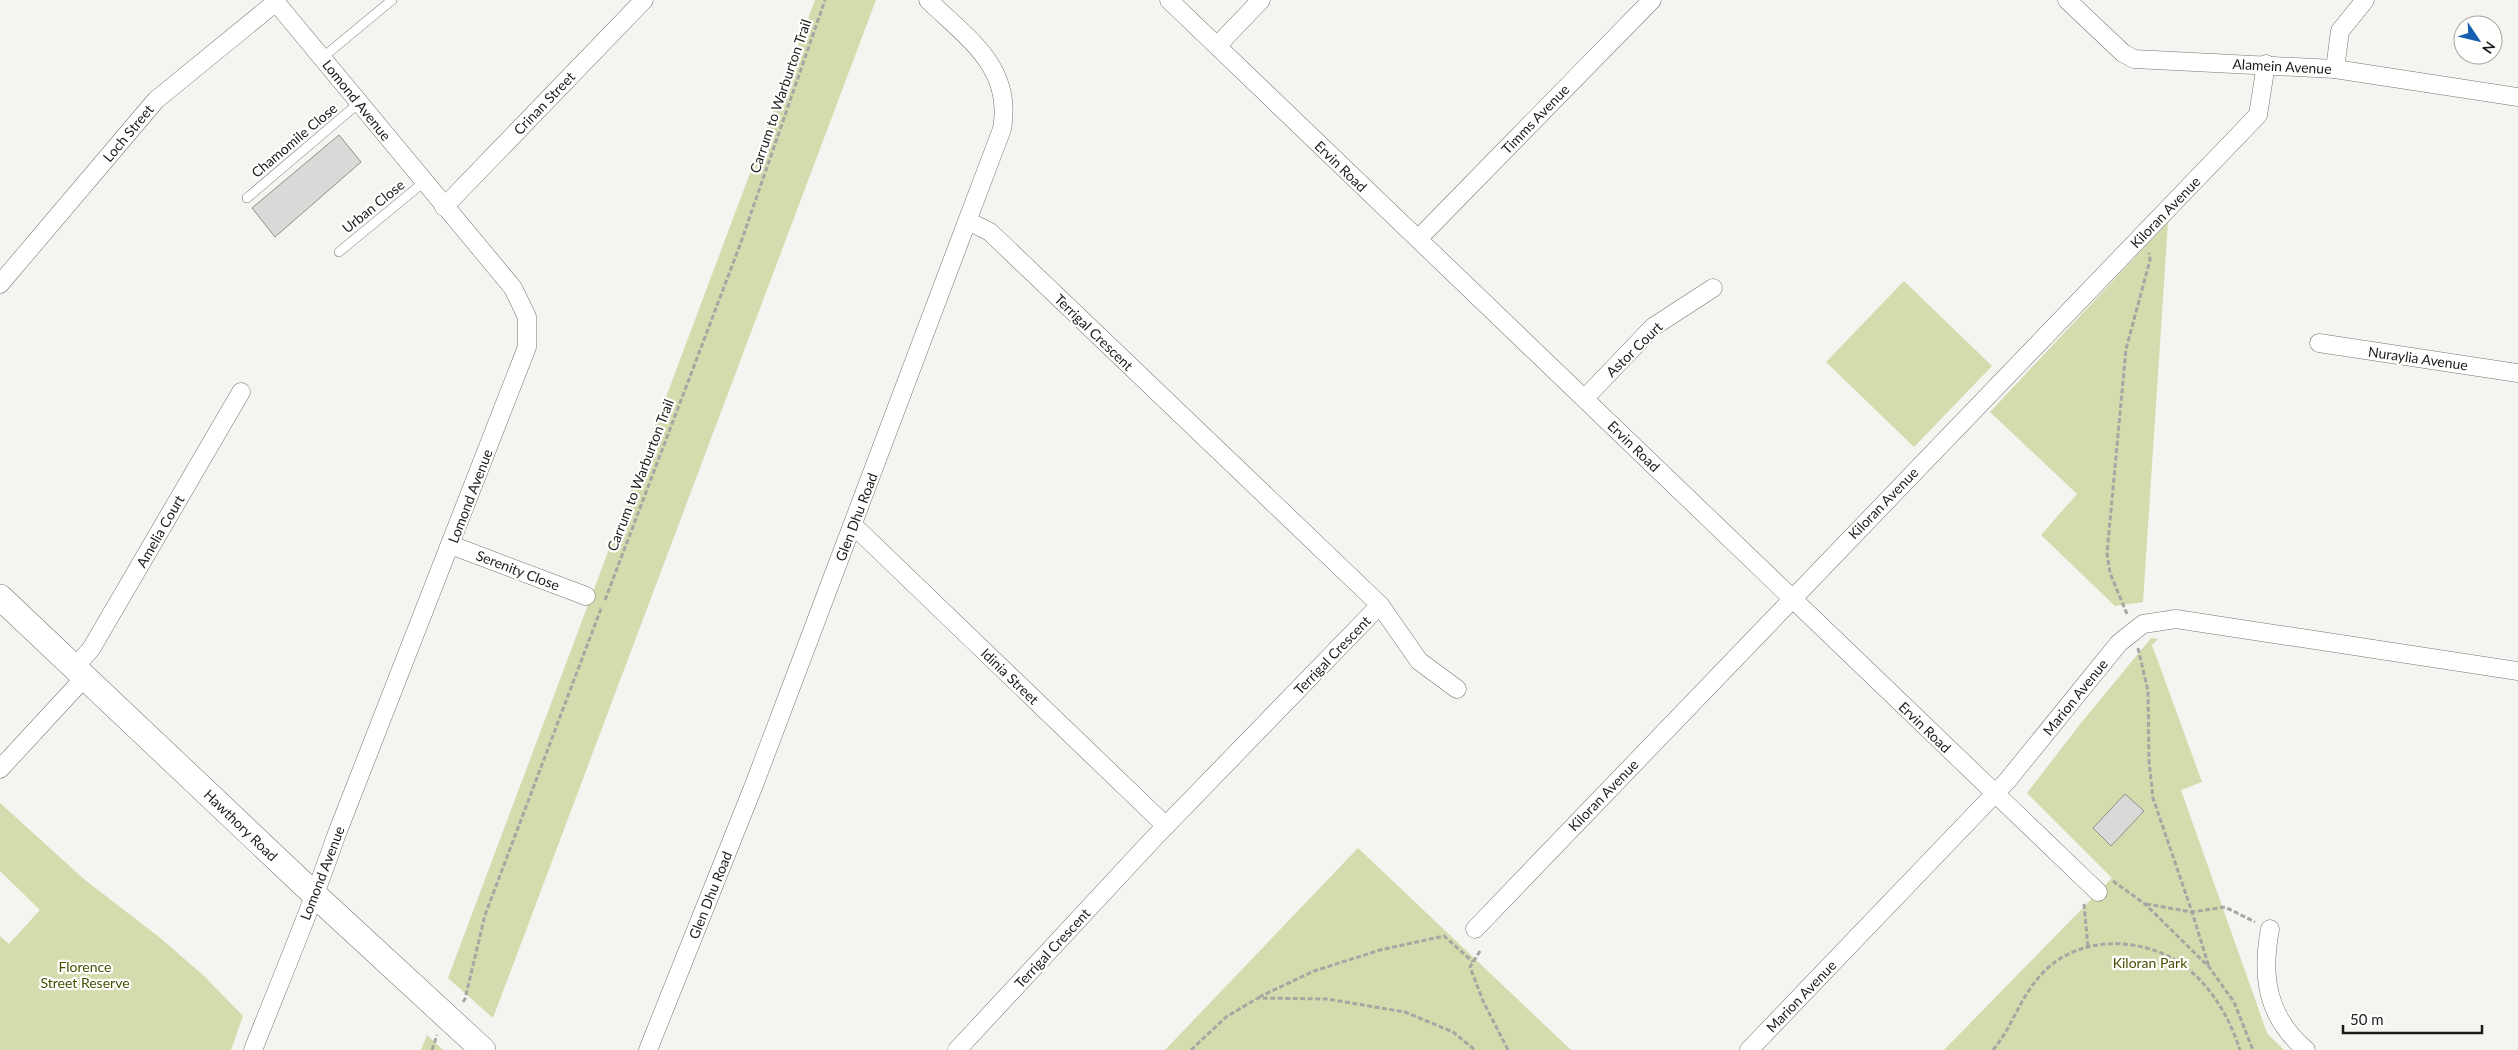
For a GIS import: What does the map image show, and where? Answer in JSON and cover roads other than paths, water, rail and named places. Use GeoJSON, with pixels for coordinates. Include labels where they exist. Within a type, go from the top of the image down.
{"type":"FeatureCollection","features":[{"type":"Feature","properties":{"kind":"main road","name":"Hawthory Road"},"geometry":{"type":"LineString","coordinates":[[0,597],[316,896],[484,1050]]}},
{"type":"Feature","properties":{"kind":"street","name":"Crinan Street"},"geometry":{"type":"LineString","coordinates":[[444,207],[644,0]]}},
{"type":"Feature","properties":{"kind":"street","name":"Glen Dhu Road"},"geometry":{"type":"LineString","coordinates":[[648,1050],[754,785],[1002,130],[1004,116],[1003,96],[998,75],[984,54],[928,0]]}},
{"type":"Feature","properties":{"kind":"street","name":"Ervin Road"},"geometry":{"type":"LineString","coordinates":[[1169,0],[2098,892]]}},
{"type":"Feature","properties":{"kind":"street"},"geometry":{"type":"LineString","coordinates":[[1217,46],[1261,0]]}},
{"type":"Feature","properties":{"kind":"street","name":"Timms Avenue"},"geometry":{"type":"LineString","coordinates":[[1418,239],[1652,0]]}},
{"type":"Feature","properties":{"kind":"street","name":"Alamein Avenue"},"geometry":{"type":"LineString","coordinates":[[2067,0],[2122,53],[2134,59],[2266,64],[2335,69],[2518,96]]}},
{"type":"Feature","properties":{"kind":"street"},"geometry":{"type":"LineString","coordinates":[[2335,69],[2340,30],[2365,0]]}},
{"type":"Feature","properties":{"kind":"street","name":"Lomond Avenue"},"geometry":{"type":"LineString","coordinates":[[253,1050],[295,943],[316,896],[336,836],[527,347],[527,317],[513,288],[275,1]]}},
{"type":"Feature","properties":{"kind":"street","name":"Loch Street"},"geometry":{"type":"LineString","coordinates":[[0,284],[156,100],[275,1]]}},
{"type":"Feature","properties":{"kind":"street","name":"Kiloran Avenue"},"geometry":{"type":"LineString","coordinates":[[1475,929],[1791,598],[2258,115],[2266,64]]}},
{"type":"Feature","properties":{"kind":"street","name":"Terrigal Crescent"},"geometry":{"type":"LineString","coordinates":[[957,1050],[1166,826],[1380,605],[990,232],[968,221]]}},
{"type":"Feature","properties":{"kind":"street","name":"Astor Court"},"geometry":{"type":"LineString","coordinates":[[1585,398],[1653,327],[1713,288]]}},
{"type":"Feature","properties":{"kind":"street","name":"Nuraylia Avenue"},"geometry":{"type":"LineString","coordinates":[[2319,343],[2518,373]]}},
{"type":"Feature","properties":{"kind":"street","name":"Amelia Court"},"geometry":{"type":"LineString","coordinates":[[0,769],[80,672],[241,392]]}},
{"type":"Feature","properties":{"kind":"street","name":"Idinia Street"},"geometry":{"type":"LineString","coordinates":[[853,525],[1166,826]]}},
{"type":"Feature","properties":{"kind":"street","name":"Serenity Close"},"geometry":{"type":"LineString","coordinates":[[451,545],[586,596]]}},
{"type":"Feature","properties":{"kind":"street"},"geometry":{"type":"LineString","coordinates":[[1380,605],[1419,661],[1457,689]]}},
{"type":"Feature","properties":{"kind":"street","name":"Marion Avenue"},"geometry":{"type":"LineString","coordinates":[[1749,1050],[1995,793],[2019,767],[2119,643],[2133,629],[2143,624],[2176,619],[2518,670]]}},
{"type":"Feature","properties":{"kind":"street"},"geometry":{"type":"LineString","coordinates":[[2270,929],[2265,956],[2270,999],[2283,1026],[2306,1050]]}},
{"type":"Feature","properties":{"kind":"lane"},"geometry":{"type":"LineString","coordinates":[[322,58],[392,0]]}},
{"type":"Feature","properties":{"kind":"lane","name":"Chamomile Close"},"geometry":{"type":"LineString","coordinates":[[246,198],[360,102]]}},
{"type":"Feature","properties":{"kind":"lane","name":"Urban Close"},"geometry":{"type":"LineString","coordinates":[[339,252],[424,182]]}},
{"type":"Feature","properties":{"kind":"park label","name":"Kiloran Park"},"geometry":{"type":"Point","coordinates":[2150,962]}},
{"type":"Feature","properties":{"kind":"park label","name":"Florence Street Reserve"},"geometry":{"type":"Point","coordinates":[85,974]}}]}
